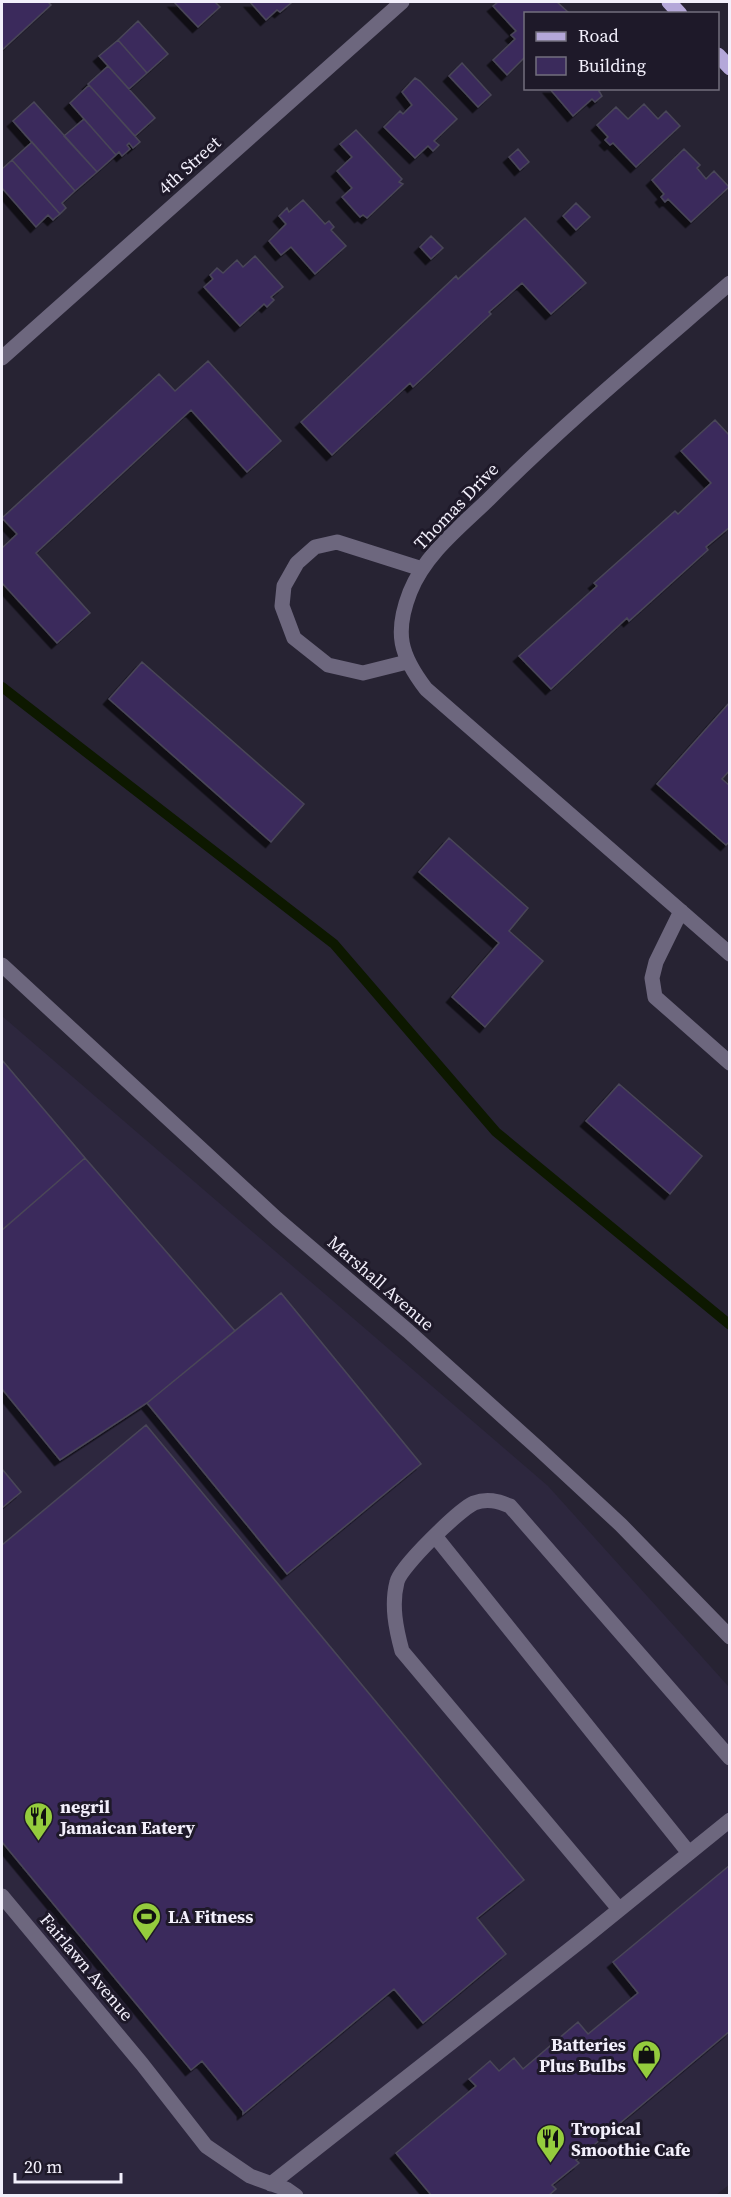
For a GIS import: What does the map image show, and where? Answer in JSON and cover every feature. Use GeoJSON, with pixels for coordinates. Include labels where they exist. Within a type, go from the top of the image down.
{"type":"FeatureCollection","features":[{"type":"Feature","properties":{"kind":"street","name":"4th Street"},"geometry":{"type":"LineString","coordinates":[[2,357],[402,2]]}},
{"type":"Feature","properties":{"kind":"street","name":"Thomas Drive"},"geometry":{"type":"LineString","coordinates":[[729,284],[531,457],[439,547],[422,569],[410,591],[402,620],[403,650],[407,662],[426,689],[729,954]]}},
{"type":"Feature","properties":{"kind":"street"},"geometry":{"type":"LineString","coordinates":[[407,662],[363,673],[328,665],[294,638],[282,606],[284,586],[297,563],[315,548],[337,542],[422,569]]}},
{"type":"Feature","properties":{"kind":"street"},"geometry":{"type":"LineString","coordinates":[[681,911],[656,962],[652,978],[655,998],[729,1063]]}},
{"type":"Feature","properties":{"kind":"street","name":"Marshall Avenue"},"geometry":{"type":"LineString","coordinates":[[2,965],[277,1219],[408,1331],[539,1449],[629,1533],[729,1637]]}},
{"type":"Feature","properties":{"kind":"street"},"geometry":{"type":"LineString","coordinates":[[620,1909],[402,1651],[395,1625],[394,1604],[397,1580],[427,1542],[473,1503],[493,1500],[510,1506],[729,1758]]}},
{"type":"Feature","properties":{"kind":"street"},"geometry":{"type":"LineString","coordinates":[[435,1536],[689,1853]]}},
{"type":"Feature","properties":{"kind":"street"},"geometry":{"type":"LineString","coordinates":[[271,2184],[620,1909],[729,1820]]}},
{"type":"Feature","properties":{"kind":"street","name":"Fairlawn Avenue"},"geometry":{"type":"LineString","coordinates":[[2,1896],[142,2064],[206,2146],[250,2176],[286,2188],[296,2196]]}},
{"type":"Feature","properties":{"kind":"shaded area"},"geometry":{"type":"Polygon","coordinates":[[[2,1016],[548,1486],[729,1687],[730,2184],[716,2195],[2,2195],[2,1016]]]}},
{"type":"Feature","properties":{"kind":"building"},"geometry":{"type":"Polygon","coordinates":[[[2,2],[48,2],[51,5],[2,50],[2,2]]]}},
{"type":"Feature","properties":{"kind":"building"},"geometry":{"type":"Polygon","coordinates":[[[174,2],[215,2],[220,7],[198,27],[174,2]]]}},
{"type":"Feature","properties":{"kind":"building"},"geometry":{"type":"Polygon","coordinates":[[[250,2],[291,3],[280,12],[277,10],[266,20],[250,2]]]}},
{"type":"Feature","properties":{"kind":"building"},"geometry":{"type":"Polygon","coordinates":[[[498,2],[557,2],[568,12],[524,12],[524,58],[507,75],[493,60],[515,39],[511,35],[516,31],[493,6],[498,2]]]}},
{"type":"Feature","properties":{"kind":"building"},"geometry":{"type":"Polygon","coordinates":[[[138,21],[168,54],[147,73],[118,40],[138,21]]]}},
{"type":"Feature","properties":{"kind":"building"},"geometry":{"type":"Polygon","coordinates":[[[118,40],[147,73],[129,89],[99,56],[118,40]]]}},
{"type":"Feature","properties":{"kind":"building"},"geometry":{"type":"Polygon","coordinates":[[[462,63],[491,95],[478,107],[449,76],[462,63]]]}},
{"type":"Feature","properties":{"kind":"building"},"geometry":{"type":"Polygon","coordinates":[[[108,66],[155,118],[135,136],[88,84],[108,66]]]}},
{"type":"Feature","properties":{"kind":"building"},"geometry":{"type":"Polygon","coordinates":[[[415,78],[457,119],[434,141],[439,145],[433,151],[428,146],[415,158],[384,127],[400,111],[403,114],[412,105],[402,92],[415,78]]]}},
{"type":"Feature","properties":{"kind":"building"},"geometry":{"type":"Polygon","coordinates":[[[89,85],[140,142],[133,148],[129,143],[127,145],[130,149],[122,156],[119,152],[116,155],[70,103],[89,85]]]}},
{"type":"Feature","properties":{"kind":"building"},"geometry":{"type":"Polygon","coordinates":[[[551,90],[600,90],[602,96],[595,102],[592,99],[573,116],[551,90]]]}},
{"type":"Feature","properties":{"kind":"building"},"geometry":{"type":"Polygon","coordinates":[[[34,102],[97,172],[75,191],[13,121],[34,102]]]}},
{"type":"Feature","properties":{"kind":"building"},"geometry":{"type":"Polygon","coordinates":[[[644,104],[658,119],[666,111],[680,126],[636,167],[613,143],[610,145],[605,140],[608,137],[597,125],[616,107],[628,119],[644,104]]]}},
{"type":"Feature","properties":{"kind":"building"},"geometry":{"type":"Polygon","coordinates":[[[84,119],[116,155],[97,172],[64,136],[84,119]]]}},
{"type":"Feature","properties":{"kind":"building"},"geometry":{"type":"Polygon","coordinates":[[[356,130],[402,179],[399,182],[403,184],[367,218],[363,215],[360,217],[342,197],[352,188],[337,171],[352,157],[340,144],[356,130]]]}},
{"type":"Feature","properties":{"kind":"building"},"geometry":{"type":"Polygon","coordinates":[[[32,142],[75,191],[62,203],[66,208],[60,214],[12,160],[32,142]]]}},
{"type":"Feature","properties":{"kind":"building"},"geometry":{"type":"Polygon","coordinates":[[[518,149],[529,162],[520,170],[509,157],[518,149]]]}},
{"type":"Feature","properties":{"kind":"building"},"geometry":{"type":"Polygon","coordinates":[[[684,149],[700,165],[697,168],[706,179],[714,171],[729,187],[691,222],[668,199],[665,202],[661,197],[664,194],[652,180],[684,149]]]}},
{"type":"Feature","properties":{"kind":"building"},"geometry":{"type":"Polygon","coordinates":[[[12,160],[60,214],[53,220],[48,215],[36,227],[2,188],[2,169],[12,160]]]}},
{"type":"Feature","properties":{"kind":"building"},"geometry":{"type":"Polygon","coordinates":[[[303,200],[325,224],[329,221],[334,227],[331,230],[346,246],[315,274],[291,247],[281,255],[269,241],[286,224],[279,216],[287,208],[289,212],[303,200]]]}},
{"type":"Feature","properties":{"kind":"building"},"geometry":{"type":"Polygon","coordinates":[[[576,203],[590,217],[576,230],[563,216],[576,203]]]}},
{"type":"Feature","properties":{"kind":"building"},"geometry":{"type":"Polygon","coordinates":[[[525,218],[586,283],[551,314],[522,283],[413,387],[410,383],[332,455],[301,422],[456,276],[458,279],[525,218]]]}},
{"type":"Feature","properties":{"kind":"building"},"geometry":{"type":"Polygon","coordinates":[[[431,236],[443,248],[431,259],[420,247],[431,236]]]}},
{"type":"Feature","properties":{"kind":"building"},"geometry":{"type":"Polygon","coordinates":[[[255,256],[283,287],[271,297],[274,300],[267,307],[264,304],[240,326],[204,287],[213,279],[210,275],[217,268],[223,273],[237,260],[243,267],[255,256]]]}},
{"type":"Feature","properties":{"kind":"building"},"geometry":{"type":"Polygon","coordinates":[[[208,361],[281,441],[247,472],[191,410],[36,553],[90,613],[57,643],[2,583],[2,548],[17,534],[2,518],[159,374],[175,391],[208,361]]]}},
{"type":"Feature","properties":{"kind":"building"},"geometry":{"type":"Polygon","coordinates":[[[715,420],[730,436],[730,527],[706,547],[708,550],[629,621],[627,618],[551,689],[519,656],[597,586],[594,583],[675,511],[678,514],[711,483],[681,451],[715,420]]]}},
{"type":"Feature","properties":{"kind":"building"},"geometry":{"type":"Polygon","coordinates":[[[142,662],[304,804],[271,842],[109,699],[142,662]]]}},
{"type":"Feature","properties":{"kind":"building"},"geometry":{"type":"Polygon","coordinates":[[[730,702],[730,770],[722,779],[730,786],[730,841],[726,845],[657,784],[730,702]]]}},
{"type":"Feature","properties":{"kind":"building"},"geometry":{"type":"Polygon","coordinates":[[[449,838],[528,908],[509,931],[543,961],[485,1027],[452,997],[499,943],[419,872],[449,838]]]}},
{"type":"Feature","properties":{"kind":"building"},"geometry":{"type":"Polygon","coordinates":[[[2,1060],[85,1158],[2,1230],[2,1060]]]}},
{"type":"Feature","properties":{"kind":"building"},"geometry":{"type":"Polygon","coordinates":[[[619,1084],[702,1156],[670,1194],[586,1121],[619,1084]]]}},
{"type":"Feature","properties":{"kind":"building"},"geometry":{"type":"Polygon","coordinates":[[[85,1158],[235,1331],[147,1403],[60,1460],[2,1389],[2,1230],[85,1158]]]}},
{"type":"Feature","properties":{"kind":"building"},"geometry":{"type":"Polygon","coordinates":[[[281,1293],[421,1464],[287,1574],[147,1403],[281,1293]]]}},
{"type":"Feature","properties":{"kind":"building"},"geometry":{"type":"Polygon","coordinates":[[[146,1425],[524,1880],[477,1918],[506,1954],[423,2023],[394,1989],[243,2114],[243,2111],[202,2061],[191,2070],[2,1842],[2,1545],[146,1425]]]}},
{"type":"Feature","properties":{"kind":"building"},"geometry":{"type":"Polygon","coordinates":[[[2,1469],[21,1492],[2,1508],[2,1469]]]}},
{"type":"Feature","properties":{"kind":"building"},"geometry":{"type":"Polygon","coordinates":[[[730,1865],[730,2031],[576,2160],[579,2163],[552,2185],[556,2189],[548,2196],[432,2196],[396,2153],[476,2086],[469,2079],[490,2061],[499,2071],[514,2058],[523,2069],[578,2022],[588,2034],[638,1993],[613,1962],[730,1865]]]}},
{"type":"Feature","properties":{"kind":"waterway"},"geometry":{"type":"LineString","coordinates":[[2,687],[334,944],[496,1132],[730,1325]]}},
{"type":"Feature","properties":{"kind":"place","name":"negril Jamaican Eatery"},"geometry":{"type":"Point","coordinates":[39,1842]}},
{"type":"Feature","properties":{"kind":"place","name":"LA Fitness"},"geometry":{"type":"Point","coordinates":[147,1942]}},
{"type":"Feature","properties":{"kind":"place","name":"Batteries Plus Bulbs"},"geometry":{"type":"Point","coordinates":[647,2080]}},
{"type":"Feature","properties":{"kind":"place","name":"Tropical Smoothie Cafe"},"geometry":{"type":"Point","coordinates":[550,2164]}}]}
